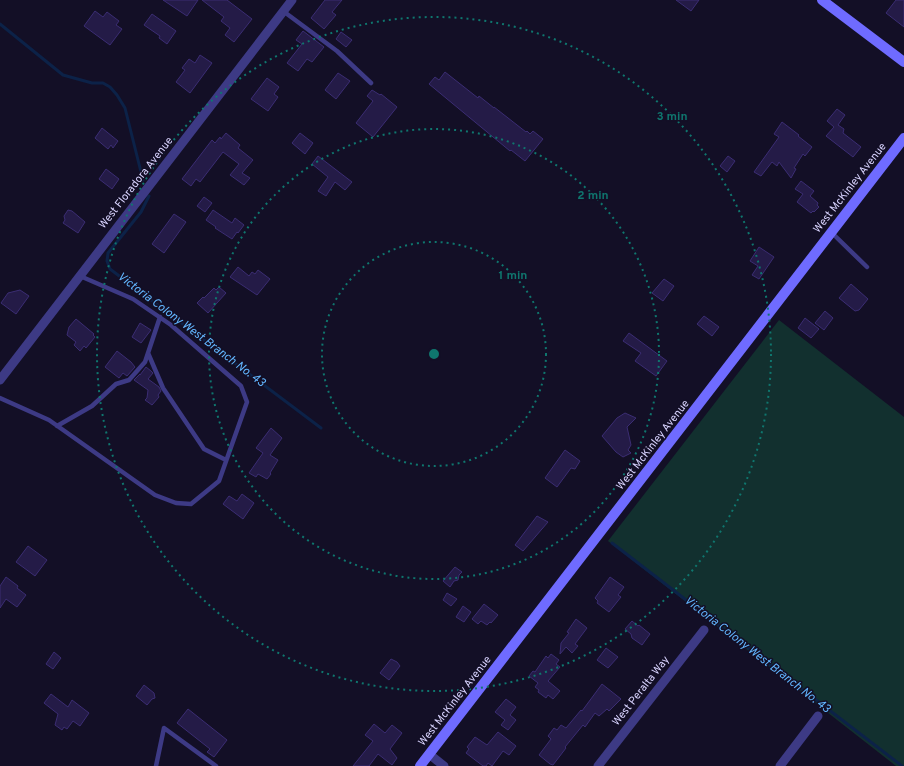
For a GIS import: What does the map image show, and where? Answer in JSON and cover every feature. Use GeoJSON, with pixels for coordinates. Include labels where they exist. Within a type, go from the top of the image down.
{"type":"FeatureCollection","features":[{"type":"Feature","properties":{"kind":"main road"},"geometry":{"type":"LineString","coordinates":[[822,0],[904,62]]}},
{"type":"Feature","properties":{"kind":"main road","name":"West McKinley Avenue"},"geometry":{"type":"LineString","coordinates":[[420,766],[904,138]]}},
{"type":"Feature","properties":{"kind":"street","name":"West Floradora Avenue"},"geometry":{"type":"LineString","coordinates":[[0,380],[292,0]]}},
{"type":"Feature","properties":{"kind":"street","name":"West Peralta Way"},"geometry":{"type":"LineString","coordinates":[[598,766],[704,630]]}},
{"type":"Feature","properties":{"kind":"street"},"geometry":{"type":"LineString","coordinates":[[780,766],[818,716]]}},
{"type":"Feature","properties":{"kind":"street"},"geometry":{"type":"LineString","coordinates":[[429,754],[444,766]]}},
{"type":"Feature","properties":{"kind":"lane"},"geometry":{"type":"LineString","coordinates":[[283,11],[337,51],[371,83]]}},
{"type":"Feature","properties":{"kind":"lane"},"geometry":{"type":"LineString","coordinates":[[831,232],[867,267]]}},
{"type":"Feature","properties":{"kind":"lane"},"geometry":{"type":"LineString","coordinates":[[0,398],[49,420],[155,495],[176,503],[191,504],[219,481],[247,402],[241,386],[160,317],[133,299],[80,276]]}},
{"type":"Feature","properties":{"kind":"lane"},"geometry":{"type":"LineString","coordinates":[[57,426],[92,406],[116,384],[129,380],[145,362],[160,317]]}},
{"type":"Feature","properties":{"kind":"lane"},"geometry":{"type":"LineString","coordinates":[[148,353],[163,388],[174,407],[204,449],[226,460]]}},
{"type":"Feature","properties":{"kind":"lane"},"geometry":{"type":"LineString","coordinates":[[156,766],[164,728],[216,766]]}},
{"type":"Feature","properties":{"kind":"green space"},"geometry":{"type":"Polygon","coordinates":[[[779,320],[904,417],[904,766],[896,766],[608,541],[779,320]]]}},
{"type":"Feature","properties":{"kind":"building"},"geometry":{"type":"Polygon","coordinates":[[[163,0],[198,0],[187,16],[163,0]]]}},
{"type":"Feature","properties":{"kind":"building"},"geometry":{"type":"Polygon","coordinates":[[[202,0],[227,0],[252,19],[234,42],[225,35],[230,28],[221,21],[224,17],[202,0]]]}},
{"type":"Feature","properties":{"kind":"building"},"geometry":{"type":"Polygon","coordinates":[[[325,0],[342,0],[332,12],[336,15],[324,29],[311,18],[325,0]]]}},
{"type":"Feature","properties":{"kind":"building"},"geometry":{"type":"Polygon","coordinates":[[[676,0],[699,0],[691,11],[676,0]]]}},
{"type":"Feature","properties":{"kind":"building"},"geometry":{"type":"Polygon","coordinates":[[[896,0],[904,0],[904,27],[886,13],[896,0]]]}},
{"type":"Feature","properties":{"kind":"building"},"geometry":{"type":"Polygon","coordinates":[[[95,11],[103,17],[107,12],[119,21],[116,25],[122,29],[110,45],[84,26],[95,11]]]}},
{"type":"Feature","properties":{"kind":"building"},"geometry":{"type":"Polygon","coordinates":[[[152,14],[176,31],[167,44],[159,38],[160,36],[144,25],[152,14]]]}},
{"type":"Feature","properties":{"kind":"building"},"geometry":{"type":"Polygon","coordinates":[[[303,31],[324,47],[312,62],[307,59],[298,71],[287,63],[302,44],[296,40],[303,31]]]}},
{"type":"Feature","properties":{"kind":"building"},"geometry":{"type":"Polygon","coordinates":[[[341,32],[352,40],[346,47],[336,39],[341,32]]]}},
{"type":"Feature","properties":{"kind":"building"},"geometry":{"type":"Polygon","coordinates":[[[200,55],[212,63],[190,93],[176,82],[185,70],[182,68],[189,59],[195,63],[200,55]]]}},
{"type":"Feature","properties":{"kind":"building"},"geometry":{"type":"Polygon","coordinates":[[[445,72],[478,98],[479,96],[526,132],[527,131],[530,134],[533,131],[543,139],[525,161],[511,150],[510,151],[429,84],[435,77],[439,80],[445,72]]]}},
{"type":"Feature","properties":{"kind":"building"},"geometry":{"type":"Polygon","coordinates":[[[338,73],[350,81],[336,99],[325,90],[338,73]]]}},
{"type":"Feature","properties":{"kind":"building"},"geometry":{"type":"Polygon","coordinates":[[[267,78],[279,87],[274,94],[278,97],[268,111],[251,99],[267,78]]]}},
{"type":"Feature","properties":{"kind":"building"},"geometry":{"type":"Polygon","coordinates":[[[372,90],[380,95],[381,94],[397,107],[373,137],[356,123],[373,101],[367,96],[372,90]]]}},
{"type":"Feature","properties":{"kind":"building"},"geometry":{"type":"Polygon","coordinates":[[[837,109],[845,115],[838,125],[844,129],[843,133],[861,147],[853,157],[826,136],[834,127],[827,121],[837,109]]]}},
{"type":"Feature","properties":{"kind":"building"},"geometry":{"type":"Polygon","coordinates":[[[782,122],[812,147],[805,156],[803,154],[794,168],[796,169],[791,178],[779,162],[777,166],[772,162],[761,176],[754,172],[779,137],[774,134],[782,122]]]}},
{"type":"Feature","properties":{"kind":"building"},"geometry":{"type":"Polygon","coordinates":[[[102,128],[118,141],[113,148],[111,145],[108,149],[95,138],[102,128]]]}},
{"type":"Feature","properties":{"kind":"building"},"geometry":{"type":"Polygon","coordinates":[[[226,133],[240,145],[238,148],[253,160],[242,173],[250,178],[244,185],[230,175],[239,164],[223,152],[200,182],[196,179],[191,186],[182,179],[212,140],[215,143],[226,133]]]}},
{"type":"Feature","properties":{"kind":"building"},"geometry":{"type":"Polygon","coordinates":[[[300,133],[313,143],[305,154],[292,143],[300,133]]]}},
{"type":"Feature","properties":{"kind":"building"},"geometry":{"type":"Polygon","coordinates":[[[318,156],[352,182],[345,190],[335,182],[326,196],[318,191],[328,177],[312,164],[318,156]]]}},
{"type":"Feature","properties":{"kind":"building"},"geometry":{"type":"Polygon","coordinates":[[[728,156],[735,161],[727,172],[720,166],[728,156]]]}},
{"type":"Feature","properties":{"kind":"building"},"geometry":{"type":"Polygon","coordinates":[[[106,169],[119,179],[112,189],[99,179],[106,169]]]}},
{"type":"Feature","properties":{"kind":"building"},"geometry":{"type":"Polygon","coordinates":[[[801,181],[814,191],[810,196],[818,203],[817,205],[819,207],[814,212],[813,211],[811,213],[797,202],[803,194],[795,189],[801,181]]]}},
{"type":"Feature","properties":{"kind":"building"},"geometry":{"type":"Polygon","coordinates":[[[204,197],[212,203],[205,212],[197,206],[204,197]]]}},
{"type":"Feature","properties":{"kind":"building"},"geometry":{"type":"Polygon","coordinates":[[[68,210],[72,211],[85,222],[78,233],[63,223],[65,220],[64,216],[68,210]]]}},
{"type":"Feature","properties":{"kind":"building"},"geometry":{"type":"Polygon","coordinates":[[[213,210],[232,223],[235,218],[244,225],[232,239],[206,220],[213,210]]]}},
{"type":"Feature","properties":{"kind":"building"},"geometry":{"type":"Polygon","coordinates":[[[174,214],[186,222],[164,253],[152,244],[174,214]]]}},
{"type":"Feature","properties":{"kind":"building"},"geometry":{"type":"Polygon","coordinates":[[[759,247],[774,257],[759,279],[752,275],[758,266],[750,261],[759,247]]]}},
{"type":"Feature","properties":{"kind":"building"},"geometry":{"type":"Polygon","coordinates":[[[238,267],[249,276],[252,272],[255,274],[258,270],[270,279],[257,295],[230,277],[238,267]]]}},
{"type":"Feature","properties":{"kind":"building"},"geometry":{"type":"Polygon","coordinates":[[[664,279],[674,286],[663,301],[652,293],[664,279]]]}},
{"type":"Feature","properties":{"kind":"building"},"geometry":{"type":"Polygon","coordinates":[[[851,284],[868,299],[859,310],[855,311],[839,298],[851,284]]]}},
{"type":"Feature","properties":{"kind":"building"},"geometry":{"type":"Polygon","coordinates":[[[219,287],[226,293],[208,313],[197,303],[214,288],[216,290],[219,287]]]}},
{"type":"Feature","properties":{"kind":"building"},"geometry":{"type":"Polygon","coordinates":[[[20,290],[29,296],[16,314],[1,303],[8,293],[20,290]]]}},
{"type":"Feature","properties":{"kind":"building"},"geometry":{"type":"Polygon","coordinates":[[[825,311],[833,318],[824,330],[815,323],[825,311]]]}},
{"type":"Feature","properties":{"kind":"building"},"geometry":{"type":"Polygon","coordinates":[[[704,316],[719,327],[712,336],[697,324],[704,316]]]}},
{"type":"Feature","properties":{"kind":"building"},"geometry":{"type":"Polygon","coordinates":[[[805,318],[819,329],[811,338],[798,328],[805,318]]]}},
{"type":"Feature","properties":{"kind":"building"},"geometry":{"type":"Polygon","coordinates":[[[76,319],[94,334],[93,335],[95,337],[86,348],[84,346],[80,351],[74,345],[76,342],[67,335],[69,327],[76,319]]]}},
{"type":"Feature","properties":{"kind":"building"},"geometry":{"type":"Polygon","coordinates":[[[140,323],[151,330],[141,343],[132,337],[140,323]]]}},
{"type":"Feature","properties":{"kind":"building"},"geometry":{"type":"Polygon","coordinates":[[[629,333],[667,361],[656,376],[635,361],[641,353],[623,341],[629,333]]]}},
{"type":"Feature","properties":{"kind":"building"},"geometry":{"type":"Polygon","coordinates":[[[117,351],[135,367],[127,376],[123,373],[119,378],[105,367],[117,351]]]}},
{"type":"Feature","properties":{"kind":"building"},"geometry":{"type":"Polygon","coordinates":[[[146,367],[153,373],[148,379],[159,387],[161,391],[158,395],[159,397],[152,405],[145,400],[147,398],[148,390],[134,380],[146,367]]]}},
{"type":"Feature","properties":{"kind":"building"},"geometry":{"type":"Polygon","coordinates":[[[625,413],[636,418],[627,427],[631,445],[628,450],[631,453],[623,457],[616,452],[602,436],[617,418],[625,413]]]}},
{"type":"Feature","properties":{"kind":"building"},"geometry":{"type":"Polygon","coordinates":[[[271,428],[282,438],[270,455],[278,460],[267,479],[258,474],[256,477],[249,473],[263,453],[256,448],[271,428]]]}},
{"type":"Feature","properties":{"kind":"building"},"geometry":{"type":"Polygon","coordinates":[[[565,450],[580,461],[575,469],[571,468],[557,487],[545,478],[565,450]]]}},
{"type":"Feature","properties":{"kind":"building"},"geometry":{"type":"Polygon","coordinates":[[[242,494],[254,503],[243,519],[223,504],[229,496],[237,501],[242,494]]]}},
{"type":"Feature","properties":{"kind":"building"},"geometry":{"type":"Polygon","coordinates":[[[537,516],[548,522],[523,551],[515,545],[537,516]]]}},
{"type":"Feature","properties":{"kind":"building"},"geometry":{"type":"Polygon","coordinates":[[[28,546],[47,560],[35,576],[16,562],[28,546]]]}},
{"type":"Feature","properties":{"kind":"building"},"geometry":{"type":"Polygon","coordinates":[[[455,567],[462,572],[459,575],[458,580],[454,581],[450,587],[443,581],[455,567]]]}},
{"type":"Feature","properties":{"kind":"building"},"geometry":{"type":"Polygon","coordinates":[[[6,577],[18,586],[17,588],[26,595],[17,607],[6,599],[0,608],[0,586],[6,577]]]}},
{"type":"Feature","properties":{"kind":"building"},"geometry":{"type":"Polygon","coordinates":[[[610,577],[624,587],[618,595],[621,597],[609,612],[597,603],[598,601],[595,598],[610,577]]]}},
{"type":"Feature","properties":{"kind":"building"},"geometry":{"type":"Polygon","coordinates":[[[447,593],[457,599],[451,606],[443,600],[447,593]]]}},
{"type":"Feature","properties":{"kind":"building"},"geometry":{"type":"Polygon","coordinates":[[[484,604],[498,615],[491,623],[490,622],[487,625],[481,621],[478,624],[472,619],[484,604]]]}},
{"type":"Feature","properties":{"kind":"building"},"geometry":{"type":"Polygon","coordinates":[[[463,606],[471,612],[464,622],[456,617],[463,606]]]}},
{"type":"Feature","properties":{"kind":"building"},"geometry":{"type":"Polygon","coordinates":[[[576,619],[587,628],[575,644],[578,646],[572,653],[566,647],[560,654],[561,643],[569,633],[567,632],[576,619]]]}},
{"type":"Feature","properties":{"kind":"building"},"geometry":{"type":"Polygon","coordinates":[[[632,621],[650,634],[642,645],[632,638],[631,634],[625,629],[632,621]]]}},
{"type":"Feature","properties":{"kind":"building"},"geometry":{"type":"Polygon","coordinates":[[[606,648],[618,657],[608,668],[597,660],[606,648]]]}},
{"type":"Feature","properties":{"kind":"building"},"geometry":{"type":"Polygon","coordinates":[[[54,652],[61,658],[53,669],[46,664],[54,652]]]}},
{"type":"Feature","properties":{"kind":"building"},"geometry":{"type":"Polygon","coordinates":[[[551,654],[559,660],[556,664],[560,667],[548,681],[560,691],[553,699],[548,695],[546,698],[538,692],[539,690],[535,687],[538,683],[529,676],[533,671],[535,672],[546,656],[548,658],[551,654]]]}},
{"type":"Feature","properties":{"kind":"building"},"geometry":{"type":"Polygon","coordinates":[[[391,659],[397,662],[400,666],[389,680],[380,673],[391,659]]]}},
{"type":"Feature","properties":{"kind":"building"},"geometry":{"type":"Polygon","coordinates":[[[602,684],[621,699],[609,711],[607,709],[599,716],[595,713],[585,727],[583,725],[565,747],[566,748],[553,765],[550,764],[539,755],[551,739],[548,736],[554,728],[557,730],[561,725],[566,728],[581,710],[582,711],[602,684]]]}},
{"type":"Feature","properties":{"kind":"building"},"geometry":{"type":"Polygon","coordinates":[[[144,685],[154,693],[155,698],[152,699],[147,705],[136,696],[144,685]]]}},
{"type":"Feature","properties":{"kind":"building"},"geometry":{"type":"Polygon","coordinates":[[[51,694],[68,707],[72,700],[89,713],[80,726],[73,721],[67,729],[64,727],[62,730],[55,725],[58,714],[44,703],[51,694]]]}},
{"type":"Feature","properties":{"kind":"building"},"geometry":{"type":"Polygon","coordinates":[[[506,699],[516,707],[510,715],[516,720],[508,730],[501,725],[505,720],[495,712],[506,699]]]}},
{"type":"Feature","properties":{"kind":"building"},"geometry":{"type":"Polygon","coordinates":[[[188,709],[227,740],[214,757],[207,752],[210,749],[177,723],[188,709]]]}},
{"type":"Feature","properties":{"kind":"building"},"geometry":{"type":"Polygon","coordinates":[[[374,724],[385,733],[392,725],[402,733],[390,749],[397,758],[392,765],[378,754],[369,766],[353,766],[373,741],[365,735],[374,724]]]}},
{"type":"Feature","properties":{"kind":"building"},"geometry":{"type":"Polygon","coordinates":[[[498,732],[516,746],[509,755],[503,751],[492,766],[488,763],[486,766],[483,766],[466,753],[469,749],[467,747],[475,737],[487,745],[498,732]]]}},
{"type":"Feature","properties":{"kind":"waterway","name":"Victoria Colony West Branch No. 43"},"geometry":{"type":"LineString","coordinates":[[0,24],[63,75],[92,83],[103,83],[110,87],[125,108],[143,180]]}},
{"type":"Feature","properties":{"kind":"waterway","name":"Victoria Colony West Branch No. 43"},"geometry":{"type":"LineString","coordinates":[[149,196],[141,212],[108,253],[107,261],[110,269],[321,428]]}},
{"type":"Feature","properties":{"kind":"waterway","name":"Victoria Colony West Branch No. 43"},"geometry":{"type":"LineString","coordinates":[[612,543],[902,766]]}}]}
